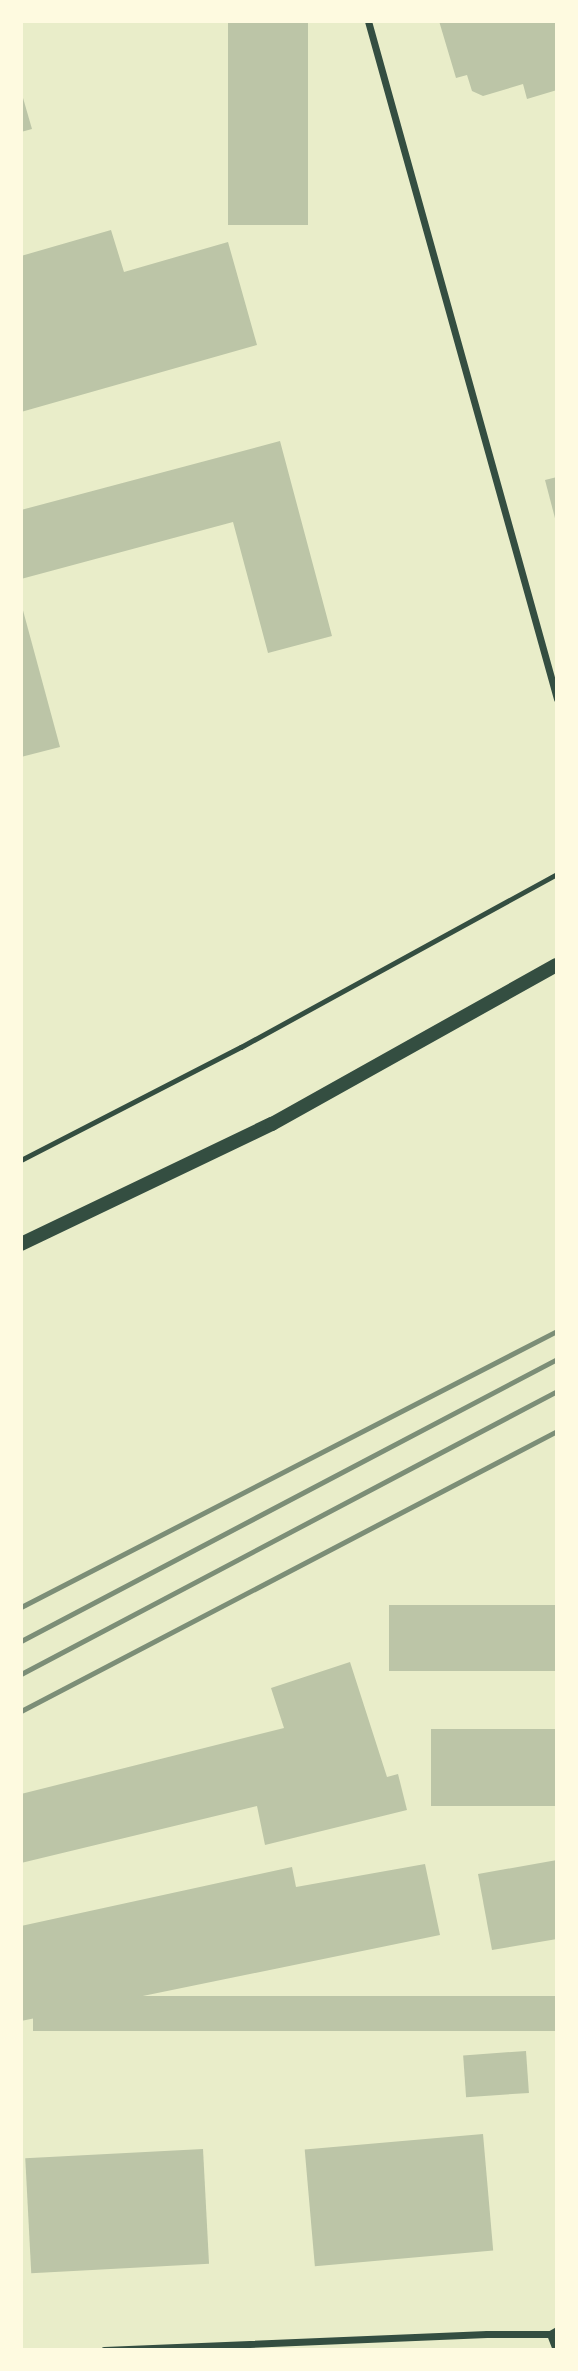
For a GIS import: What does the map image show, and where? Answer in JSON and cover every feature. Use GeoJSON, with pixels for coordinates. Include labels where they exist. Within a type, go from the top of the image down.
{"type":"FeatureCollection","features":[{"type":"Feature","properties":{"kind":"main road"},"geometry":{"type":"LineString","coordinates":[[21,1244],[272,1124],[557,965]]}},
{"type":"Feature","properties":{"kind":"street"},"geometry":{"type":"LineString","coordinates":[[368,21],[557,699]]}},
{"type":"Feature","properties":{"kind":"street"},"geometry":{"type":"LineString","coordinates":[[104,2350],[554,2332],[556,2350]]}},
{"type":"Feature","properties":{"kind":"path"},"geometry":{"type":"LineString","coordinates":[[21,1160],[241,1048],[557,874]]}},
{"type":"Feature","properties":{"kind":"building"},"geometry":{"type":"Polygon","coordinates":[[[228,21],[308,21],[308,225],[228,225],[228,21]]]}},
{"type":"Feature","properties":{"kind":"building"},"geometry":{"type":"Polygon","coordinates":[[[439,21],[557,21],[557,90],[527,99],[523,84],[483,96],[472,91],[467,75],[456,78],[439,21]]]}},
{"type":"Feature","properties":{"kind":"building"},"geometry":{"type":"Polygon","coordinates":[[[21,91],[32,129],[21,132],[21,91]]]}},
{"type":"Feature","properties":{"kind":"building"},"geometry":{"type":"Polygon","coordinates":[[[111,230],[124,272],[228,242],[257,345],[21,412],[21,256],[111,230]]]}},
{"type":"Feature","properties":{"kind":"building"},"geometry":{"type":"Polygon","coordinates":[[[280,441],[332,636],[268,653],[233,522],[21,579],[21,510],[280,441]]]}},
{"type":"Feature","properties":{"kind":"building"},"geometry":{"type":"Polygon","coordinates":[[[557,477],[557,522],[556,522],[545,480],[557,477]]]}},
{"type":"Feature","properties":{"kind":"building"},"geometry":{"type":"Polygon","coordinates":[[[21,603],[60,747],[21,757],[21,603]]]}},
{"type":"Feature","properties":{"kind":"building"},"geometry":{"type":"Polygon","coordinates":[[[389,1605],[557,1605],[557,1671],[389,1671],[389,1605]]]}},
{"type":"Feature","properties":{"kind":"building"},"geometry":{"type":"Polygon","coordinates":[[[350,1662],[387,1777],[398,1774],[407,1810],[265,1845],[257,1806],[21,1863],[21,1794],[284,1728],[271,1688],[350,1662]]]}},
{"type":"Feature","properties":{"kind":"building"},"geometry":{"type":"Polygon","coordinates":[[[431,1729],[557,1729],[557,1806],[431,1806],[431,1729]]]}},
{"type":"Feature","properties":{"kind":"building"},"geometry":{"type":"Polygon","coordinates":[[[557,1860],[557,1939],[492,1950],[478,1874],[557,1860]]]}},
{"type":"Feature","properties":{"kind":"building"},"geometry":{"type":"Polygon","coordinates":[[[425,1864],[440,1935],[21,2021],[21,1926],[292,1867],[296,1887],[425,1864]]]}},
{"type":"Feature","properties":{"kind":"building"},"geometry":{"type":"Polygon","coordinates":[[[33,1996],[557,1996],[557,2031],[33,2031],[33,1996]]]}},
{"type":"Feature","properties":{"kind":"building"},"geometry":{"type":"Polygon","coordinates":[[[526,2051],[529,2093],[466,2097],[463,2055],[526,2051]]]}},
{"type":"Feature","properties":{"kind":"building"},"geometry":{"type":"Polygon","coordinates":[[[483,2134],[493,2251],[315,2266],[305,2150],[483,2134]]]}},
{"type":"Feature","properties":{"kind":"building"},"geometry":{"type":"Polygon","coordinates":[[[203,2149],[209,2264],[31,2273],[25,2158],[203,2149]]]}},
{"type":"Feature","properties":{"kind":"railway"},"geometry":{"type":"LineString","coordinates":[[21,1607],[557,1331]]}},
{"type":"Feature","properties":{"kind":"railway"},"geometry":{"type":"LineString","coordinates":[[21,1641],[557,1359]]}},
{"type":"Feature","properties":{"kind":"railway"},"geometry":{"type":"LineString","coordinates":[[21,1674],[557,1391]]}},
{"type":"Feature","properties":{"kind":"railway"},"geometry":{"type":"LineString","coordinates":[[21,1711],[557,1431]]}}]}
